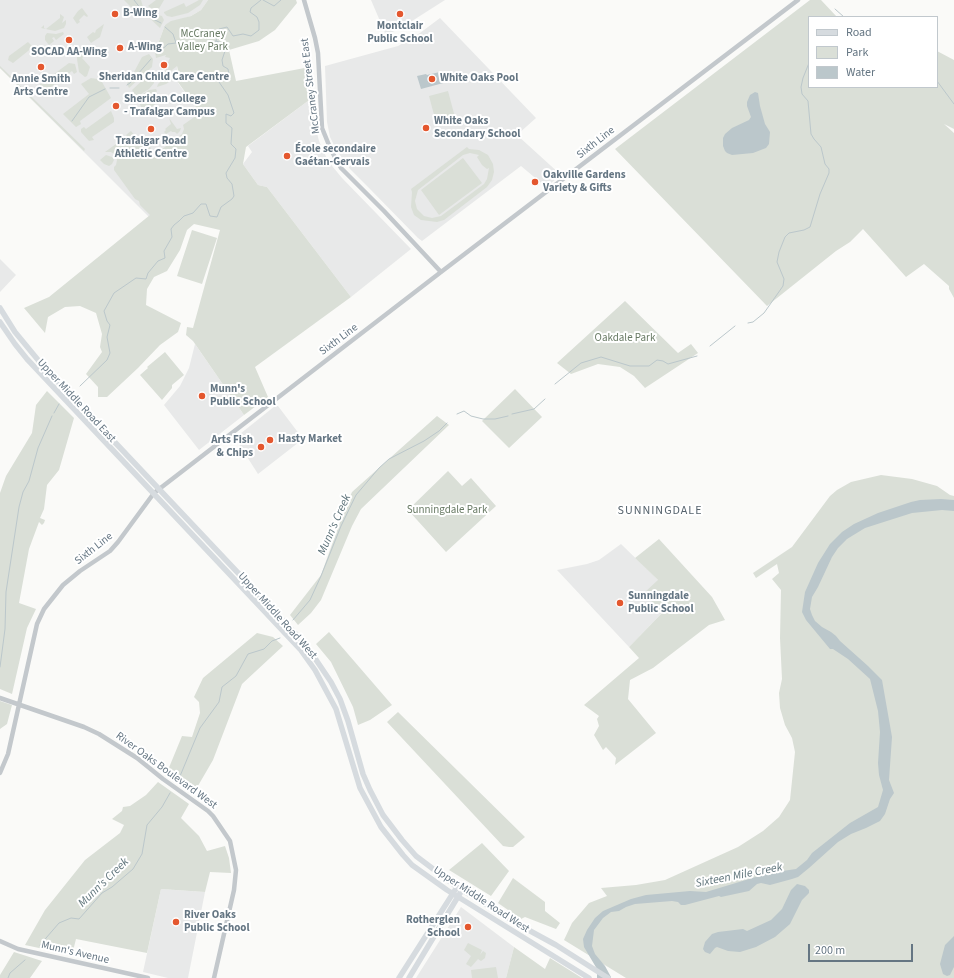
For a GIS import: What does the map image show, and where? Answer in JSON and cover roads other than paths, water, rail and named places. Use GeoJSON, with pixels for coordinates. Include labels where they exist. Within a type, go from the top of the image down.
{"type":"FeatureCollection","features":[{"type":"Feature","properties":{"kind":"main road","name":"Upper Middle Road East"},"geometry":{"type":"LineString","coordinates":[[0,308],[15,332],[43,366],[159,489]]}},
{"type":"Feature","properties":{"kind":"main road","name":"Upper Middle Road East"},"geometry":{"type":"LineString","coordinates":[[0,322],[14,344],[27,359],[154,493]]}},
{"type":"Feature","properties":{"kind":"main road","name":"Upper Middle Road West"},"geometry":{"type":"LineString","coordinates":[[159,489],[306,645],[328,677],[340,699],[363,774],[383,815],[416,856],[457,887],[520,926],[558,946],[608,978]]}},
{"type":"Feature","properties":{"kind":"main road","name":"Upper Middle Road West"},"geometry":{"type":"LineString","coordinates":[[154,493],[300,649],[315,670],[336,709],[360,788],[381,827],[403,855],[412,864],[452,894],[589,978]]}},
{"type":"Feature","properties":{"kind":"main road"},"geometry":{"type":"LineString","coordinates":[[399,978],[457,887]]}},
{"type":"Feature","properties":{"kind":"main road"},"geometry":{"type":"LineString","coordinates":[[409,978],[462,890]]}},
{"type":"Feature","properties":{"kind":"street","name":"McCraney Street East"},"geometry":{"type":"LineString","coordinates":[[304,0],[318,53],[320,114],[322,128],[331,150],[341,168],[441,272]]}},
{"type":"Feature","properties":{"kind":"street","name":"Sixth Line"},"geometry":{"type":"LineString","coordinates":[[0,773],[8,754],[37,624],[44,609],[64,585],[80,571],[110,551],[154,493],[798,0]]}},
{"type":"Feature","properties":{"kind":"street","name":"River Oaks Boulevard West"},"geometry":{"type":"LineString","coordinates":[[0,698],[84,728],[114,743],[137,758],[208,811],[228,836],[236,870],[235,882],[214,978]]}},
{"type":"Feature","properties":{"kind":"street","name":"Munn's Avenue"},"geometry":{"type":"LineString","coordinates":[[0,941],[18,949],[148,978]]}},
{"type":"Feature","properties":{"kind":"water","name":"White Oaks Pool"},"geometry":{"type":"Polygon","coordinates":[[[444,71],[447,82],[421,89],[417,76],[444,71]]]}},
{"type":"Feature","properties":{"kind":"water"},"geometry":{"type":"Polygon","coordinates":[[[755,92],[758,93],[765,124],[770,132],[769,144],[766,148],[753,153],[732,155],[727,153],[723,146],[723,138],[732,128],[749,120],[751,117],[747,102],[750,95],[755,92]]]}},
{"type":"Feature","properties":{"kind":"water","name":"Sixteen Mile Creek"},"geometry":{"type":"Polygon","coordinates":[[[941,499],[954,500],[954,511],[942,510],[912,513],[865,528],[847,539],[832,557],[812,597],[810,609],[815,621],[836,636],[882,680],[892,737],[889,780],[894,793],[890,799],[885,814],[880,821],[851,834],[838,842],[798,877],[770,885],[761,883],[757,884],[749,891],[721,897],[719,896],[685,905],[672,901],[635,904],[619,911],[611,912],[603,918],[594,930],[592,946],[595,954],[605,966],[611,978],[597,978],[597,969],[584,947],[583,939],[595,918],[603,911],[631,899],[646,895],[690,891],[706,892],[769,873],[796,869],[807,860],[812,853],[850,823],[878,807],[883,790],[879,775],[878,763],[880,732],[878,711],[870,679],[848,659],[833,649],[830,649],[806,620],[802,612],[805,592],[818,563],[830,544],[842,532],[854,524],[878,513],[911,502],[941,499]]]}},
{"type":"Feature","properties":{"kind":"water"},"geometry":{"type":"Polygon","coordinates":[[[797,884],[805,886],[809,890],[809,893],[802,900],[790,924],[775,937],[756,947],[740,952],[728,951],[717,947],[710,954],[705,952],[703,949],[705,942],[712,934],[743,929],[747,931],[771,920],[782,909],[791,890],[797,884]]]}},
{"type":"Feature","properties":{"kind":"water"},"geometry":{"type":"Polygon","coordinates":[[[954,936],[954,967],[950,975],[947,976],[943,974],[940,964],[945,945],[954,936]]]}},
{"type":"Feature","properties":{"kind":"waterway"},"geometry":{"type":"LineString","coordinates":[[134,0],[141,9],[149,14],[151,18],[161,23]]}},
{"type":"Feature","properties":{"kind":"waterway"},"geometry":{"type":"LineString","coordinates":[[165,27],[173,34],[176,43],[191,46],[215,45],[219,29],[227,27],[233,36],[243,34],[251,36],[259,30],[259,22],[257,17],[250,12],[251,8],[261,0]]}},
{"type":"Feature","properties":{"kind":"waterway"},"geometry":{"type":"LineString","coordinates":[[263,0],[274,6],[281,0]]}},
{"type":"Feature","properties":{"kind":"waterway"},"geometry":{"type":"LineString","coordinates":[[835,9],[843,16]]}},
{"type":"Feature","properties":{"kind":"waterway"},"geometry":{"type":"LineString","coordinates":[[80,386],[107,360],[110,353],[107,337],[110,325],[104,311],[114,293],[136,278],[146,279],[148,273],[158,261],[165,258],[164,251],[172,237],[171,229],[184,216],[193,213],[201,204],[206,204],[210,216],[217,217],[221,207],[234,196],[232,184],[227,178],[226,173],[235,158],[236,149],[231,144],[232,128],[226,123],[226,114],[231,116],[234,113],[228,95],[219,82],[220,76],[226,78],[229,75],[228,69],[223,66],[222,60],[225,51],[222,43],[216,41]]}},
{"type":"Feature","properties":{"kind":"waterway"},"geometry":{"type":"LineString","coordinates":[[157,54],[168,44],[176,43]]}},
{"type":"Feature","properties":{"kind":"waterway"},"geometry":{"type":"LineString","coordinates":[[127,85],[151,59]]}},
{"type":"Feature","properties":{"kind":"waterway","name":"Munn's Creek"},"geometry":{"type":"LineString","coordinates":[[748,323],[753,322],[764,313],[783,286],[784,279],[777,262],[785,237],[789,233],[804,230],[810,227],[820,194],[829,173],[821,147],[811,134],[808,101],[802,94],[801,87],[808,66]]}},
{"type":"Feature","properties":{"kind":"waterway"},"geometry":{"type":"LineString","coordinates":[[938,82],[954,104]]}},
{"type":"Feature","properties":{"kind":"waterway"},"geometry":{"type":"LineString","coordinates":[[110,88],[119,88]]}},
{"type":"Feature","properties":{"kind":"waterway"},"geometry":{"type":"LineString","coordinates":[[72,121],[89,97],[105,89]]}},
{"type":"Feature","properties":{"kind":"waterway","name":"Munn's Creek"},"geometry":{"type":"LineString","coordinates":[[710,346],[735,326]]}},
{"type":"Feature","properties":{"kind":"waterway","name":"Munn's Creek"},"geometry":{"type":"LineString","coordinates":[[555,384],[581,363],[601,357],[630,366],[649,366],[657,360],[668,364],[697,356]]}},
{"type":"Feature","properties":{"kind":"waterway","name":"Munn's Creek"},"geometry":{"type":"LineString","coordinates":[[512,414],[534,409],[545,399]]}},
{"type":"Feature","properties":{"kind":"waterway"},"geometry":{"type":"LineString","coordinates":[[54,413],[59,404]]}},
{"type":"Feature","properties":{"kind":"waterway","name":"Munn's Creek"},"geometry":{"type":"LineString","coordinates":[[457,414],[464,411],[471,416],[483,419],[495,419],[508,416]]}},
{"type":"Feature","properties":{"kind":"waterway"},"geometry":{"type":"LineString","coordinates":[[0,667],[5,629],[6,592],[19,507],[23,492],[29,481],[38,448],[52,416]]}},
{"type":"Feature","properties":{"kind":"waterway","name":"Munn's Creek"},"geometry":{"type":"LineString","coordinates":[[293,620],[310,600],[341,526],[356,495],[379,468],[389,459],[424,441],[439,431],[447,423]]}},
{"type":"Feature","properties":{"kind":"waterway","name":"Munn's Creek"},"geometry":{"type":"LineString","coordinates":[[178,781],[200,728],[219,702],[222,687],[236,676],[248,654],[264,649],[272,641],[280,638]]}},
{"type":"Feature","properties":{"kind":"waterway","name":"Munn's Creek"},"geometry":{"type":"LineString","coordinates":[[40,945],[59,923],[71,918],[79,919],[102,893],[112,887],[133,869],[142,854],[147,825],[162,807],[170,793]]}},
{"type":"Feature","properties":{"kind":"waterway","name":"Munn's Creek"},"geometry":{"type":"LineString","coordinates":[[8,978],[10,973],[25,960]]}},
{"type":"Feature","properties":{"kind":"place","name":"B-Wing"},"geometry":{"type":"Point","coordinates":[115,14]}},
{"type":"Feature","properties":{"kind":"place","name":"Montclair Public School"},"geometry":{"type":"Point","coordinates":[400,14]}},
{"type":"Feature","properties":{"kind":"place","name":"SOCAD AA-Wing"},"geometry":{"type":"Point","coordinates":[69,40]}},
{"type":"Feature","properties":{"kind":"place","name":"A-Wing"},"geometry":{"type":"Point","coordinates":[120,48]}},
{"type":"Feature","properties":{"kind":"place","name":"Sheridan Child Care Centre"},"geometry":{"type":"Point","coordinates":[164,65]}},
{"type":"Feature","properties":{"kind":"place","name":"Annie Smith Arts Centre"},"geometry":{"type":"Point","coordinates":[41,67]}},
{"type":"Feature","properties":{"kind":"place","name":"White Oaks Pool"},"geometry":{"type":"Point","coordinates":[432,79]}},
{"type":"Feature","properties":{"kind":"place","name":"Sheridan College - Trafalgar Campus"},"geometry":{"type":"Point","coordinates":[116,106]}},
{"type":"Feature","properties":{"kind":"place","name":"White Oaks Secondary School"},"geometry":{"type":"Point","coordinates":[426,128]}},
{"type":"Feature","properties":{"kind":"place","name":"Trafalgar Road Athletic Centre"},"geometry":{"type":"Point","coordinates":[151,129]}},
{"type":"Feature","properties":{"kind":"place","name":"École secondaire Gaétan-Gervais"},"geometry":{"type":"Point","coordinates":[287,156]}},
{"type":"Feature","properties":{"kind":"place","name":"Oakville Gardens Variety & Gifts"},"geometry":{"type":"Point","coordinates":[535,182]}},
{"type":"Feature","properties":{"kind":"place","name":"Munn's Public School"},"geometry":{"type":"Point","coordinates":[202,396]}},
{"type":"Feature","properties":{"kind":"place","name":"Hasty Market"},"geometry":{"type":"Point","coordinates":[270,440]}},
{"type":"Feature","properties":{"kind":"place","name":"Arts Fish & Chips"},"geometry":{"type":"Point","coordinates":[261,447]}},
{"type":"Feature","properties":{"kind":"place","name":"Sunningdale Public School"},"geometry":{"type":"Point","coordinates":[620,603]}},
{"type":"Feature","properties":{"kind":"place","name":"River Oaks Public School"},"geometry":{"type":"Point","coordinates":[176,922]}},
{"type":"Feature","properties":{"kind":"place","name":"Rotherglen School"},"geometry":{"type":"Point","coordinates":[468,927]}},
{"type":"Feature","properties":{"kind":"district","name":"SUNNINGDALE"},"geometry":{"type":"Point","coordinates":[660,511]}},
{"type":"Feature","properties":{"kind":"park label","name":"McCraney Valley Park"},"geometry":{"type":"Point","coordinates":[203,41]}},
{"type":"Feature","properties":{"kind":"park label","name":"Oakdale Park"},"geometry":{"type":"Point","coordinates":[625,339]}},
{"type":"Feature","properties":{"kind":"park label","name":"Sunningdale Park"},"geometry":{"type":"Point","coordinates":[447,511]}}]}
